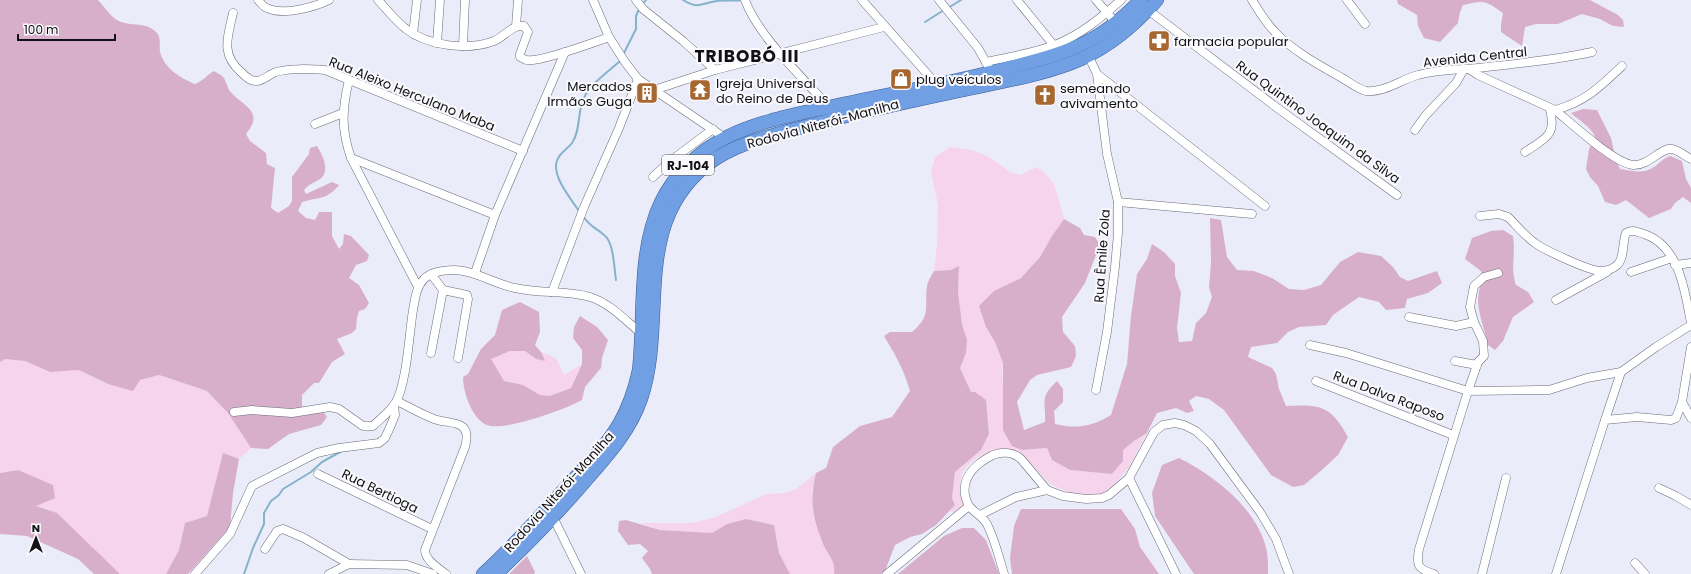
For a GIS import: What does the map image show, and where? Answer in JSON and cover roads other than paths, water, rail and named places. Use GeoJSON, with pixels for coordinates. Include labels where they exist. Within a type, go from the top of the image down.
{"type":"FeatureCollection","features":[{"type":"Feature","properties":{"kind":"highway","name":"Rodovia Niterói-Manilha"},"geometry":{"type":"LineString","coordinates":[[483,574],[547,508],[608,441],[619,424],[630,403],[636,386],[642,334],[647,250],[652,228],[660,203],[673,183],[689,164],[706,149],[746,128],[766,122],[829,107],[937,85],[988,67],[1088,41],[1144,5],[1157,0]]}},
{"type":"Feature","properties":{"kind":"highway","name":"Rodovia Niterói-Manilha"},"geometry":{"type":"LineString","coordinates":[[496,574],[523,549],[607,457],[633,419],[642,398],[648,368],[656,266],[660,240],[667,218],[676,200],[691,180],[708,164],[730,150],[750,142],[824,121],[1043,72],[1088,55],[1106,44],[1132,26],[1144,5]]}},
{"type":"Feature","properties":{"kind":"street"},"geometry":{"type":"LineString","coordinates":[[258,0],[268,9],[279,11],[299,9],[320,4],[329,0]]}},
{"type":"Feature","properties":{"kind":"street"},"geometry":{"type":"LineString","coordinates":[[378,0],[389,14],[414,34],[436,43],[463,46],[480,45],[502,37],[516,26],[524,26],[528,32],[520,56],[534,60],[565,52],[610,37]]}},
{"type":"Feature","properties":{"kind":"street"},"geometry":{"type":"LineString","coordinates":[[414,34],[417,0]]}},
{"type":"Feature","properties":{"kind":"street"},"geometry":{"type":"LineString","coordinates":[[436,43],[440,0]]}},
{"type":"Feature","properties":{"kind":"street"},"geometry":{"type":"LineString","coordinates":[[463,46],[465,0]]}},
{"type":"Feature","properties":{"kind":"street"},"geometry":{"type":"LineString","coordinates":[[516,26],[518,0]]}},
{"type":"Feature","properties":{"kind":"street"},"geometry":{"type":"LineString","coordinates":[[594,0],[610,37],[619,53],[638,79],[725,138]]}},
{"type":"Feature","properties":{"kind":"street"},"geometry":{"type":"LineString","coordinates":[[862,0],[884,27],[937,85]]}},
{"type":"Feature","properties":{"kind":"street"},"geometry":{"type":"LineString","coordinates":[[1017,0],[1057,49],[1107,13],[1121,0]]}},
{"type":"Feature","properties":{"kind":"street"},"geometry":{"type":"LineString","coordinates":[[1096,0],[1116,23]]}},
{"type":"Feature","properties":{"kind":"street","name":"Avenida Central"},"geometry":{"type":"LineString","coordinates":[[1252,0],[1263,19],[1275,33],[1324,67],[1366,90],[1376,90],[1418,75],[1445,69],[1466,69],[1530,63],[1592,52]]}},
{"type":"Feature","properties":{"kind":"street"},"geometry":{"type":"LineString","coordinates":[[1347,0],[1365,24]]}},
{"type":"Feature","properties":{"kind":"street"},"geometry":{"type":"LineString","coordinates":[[746,3],[762,29],[781,54],[829,107]]}},
{"type":"Feature","properties":{"kind":"street"},"geometry":{"type":"LineString","coordinates":[[941,3],[978,48],[988,67]]}},
{"type":"Feature","properties":{"kind":"street"},"geometry":{"type":"LineString","coordinates":[[639,5],[683,41],[715,70]]}},
{"type":"Feature","properties":{"kind":"street","name":"Rua Quintino Joaquim da Silva"},"geometry":{"type":"LineString","coordinates":[[1144,5],[1276,107],[1397,195]]}},
{"type":"Feature","properties":{"kind":"street","name":"Rua Aleixo Herculano Maba"},"geometry":{"type":"LineString","coordinates":[[233,13],[227,43],[229,59],[235,67],[250,80],[260,80],[278,72],[309,69],[325,70],[523,151]]}},
{"type":"Feature","properties":{"kind":"street"},"geometry":{"type":"LineString","coordinates":[[654,90],[715,70],[884,27]]}},
{"type":"Feature","properties":{"kind":"street"},"geometry":{"type":"LineString","coordinates":[[475,273],[495,215],[565,52]]}},
{"type":"Feature","properties":{"kind":"street","name":"Rua Êmile Zola"},"geometry":{"type":"LineString","coordinates":[[1088,55],[1097,74],[1107,154],[1118,202],[1118,233],[1115,267],[1107,332],[1096,390]]}},
{"type":"Feature","properties":{"kind":"street"},"geometry":{"type":"LineString","coordinates":[[1552,110],[1582,101],[1601,87],[1622,66]]}},
{"type":"Feature","properties":{"kind":"street"},"geometry":{"type":"LineString","coordinates":[[1414,130],[1424,116],[1456,83],[1466,69],[1552,110],[1620,161],[1631,165],[1639,165],[1666,149],[1672,149],[1691,159]]}},
{"type":"Feature","properties":{"kind":"street"},"geometry":{"type":"LineString","coordinates":[[1097,74],[1265,206]]}},
{"type":"Feature","properties":{"kind":"street"},"geometry":{"type":"LineString","coordinates":[[552,292],[584,207],[619,128],[638,79]]}},
{"type":"Feature","properties":{"kind":"street"},"geometry":{"type":"LineString","coordinates":[[349,80],[343,113],[345,140],[351,158],[418,287]]}},
{"type":"Feature","properties":{"kind":"street"},"geometry":{"type":"LineString","coordinates":[[1525,152],[1551,132],[1553,126],[1552,110]]}},
{"type":"Feature","properties":{"kind":"street"},"geometry":{"type":"LineString","coordinates":[[315,124],[343,113]]}},
{"type":"Feature","properties":{"kind":"street"},"geometry":{"type":"LineString","coordinates":[[653,176],[713,129]]}},
{"type":"Feature","properties":{"kind":"street"},"geometry":{"type":"LineString","coordinates":[[351,158],[495,215]]}},
{"type":"Feature","properties":{"kind":"street"},"geometry":{"type":"LineString","coordinates":[[1118,202],[1252,214]]}},
{"type":"Feature","properties":{"kind":"street"},"geometry":{"type":"LineString","coordinates":[[1480,216],[1504,215],[1508,217],[1534,243],[1545,250],[1591,270],[1601,271],[1611,269]]}},
{"type":"Feature","properties":{"kind":"street"},"geometry":{"type":"LineString","coordinates":[[1310,345],[1346,353],[1468,391],[1549,390],[1580,380],[1621,372],[1691,324],[1682,282],[1673,261],[1663,246],[1646,235],[1634,231],[1626,232],[1621,259],[1618,264],[1556,300]]}},
{"type":"Feature","properties":{"kind":"street"},"geometry":{"type":"LineString","coordinates":[[1631,272],[1673,261],[1691,263]]}},
{"type":"Feature","properties":{"kind":"street"},"geometry":{"type":"LineString","coordinates":[[234,412],[252,410],[292,413],[330,407],[339,409],[363,426],[373,426],[396,403],[405,365],[409,333],[418,287],[424,279],[431,274],[445,270],[475,273],[512,288],[527,291],[552,292],[592,298],[618,313],[642,334]]}},
{"type":"Feature","properties":{"kind":"street"},"geometry":{"type":"LineString","coordinates":[[1434,574],[1420,569],[1417,560],[1419,549],[1468,391],[1478,362],[1484,356],[1483,341],[1474,322],[1470,307],[1474,286],[1484,277],[1498,273]]}},
{"type":"Feature","properties":{"kind":"street"},"geometry":{"type":"LineString","coordinates":[[431,274],[443,290],[463,293],[468,297],[458,358]]}},
{"type":"Feature","properties":{"kind":"street"},"geometry":{"type":"LineString","coordinates":[[431,352],[443,290]]}},
{"type":"Feature","properties":{"kind":"street"},"geometry":{"type":"LineString","coordinates":[[1409,317],[1456,326],[1474,322]]}},
{"type":"Feature","properties":{"kind":"street"},"geometry":{"type":"LineString","coordinates":[[1605,420],[1637,417],[1671,420],[1676,418],[1682,402],[1691,347]]}},
{"type":"Feature","properties":{"kind":"street"},"geometry":{"type":"LineString","coordinates":[[1455,361],[1477,365]]}},
{"type":"Feature","properties":{"kind":"street"},"geometry":{"type":"LineString","coordinates":[[1556,574],[1621,372]]}},
{"type":"Feature","properties":{"kind":"street","name":"Rua Dalva Raposo"},"geometry":{"type":"LineString","coordinates":[[1316,381],[1454,435]]}},
{"type":"Feature","properties":{"kind":"street"},"geometry":{"type":"LineString","coordinates":[[1682,402],[1691,418]]}},
{"type":"Feature","properties":{"kind":"street"},"geometry":{"type":"LineString","coordinates":[[396,403],[435,420],[456,423],[466,433],[467,440],[465,447],[432,529],[425,553],[429,560],[446,574]]}},
{"type":"Feature","properties":{"kind":"street","name":"Rua Bertioga"},"geometry":{"type":"LineString","coordinates":[[195,574],[230,534],[252,486],[310,457],[329,450],[379,443],[384,438],[391,425],[396,403]]}},
{"type":"Feature","properties":{"kind":"street"},"geometry":{"type":"LineString","coordinates":[[1004,574],[994,540],[980,515],[969,506],[966,500],[965,482],[970,473],[986,459],[996,454],[1007,452],[1017,455],[1047,490],[1063,496],[1102,498],[1109,495],[1129,478],[1154,432],[1163,425],[1175,423],[1184,425],[1196,431],[1210,444],[1260,512],[1276,539],[1288,574]]}},
{"type":"Feature","properties":{"kind":"street","name":"Rua Bertioga"},"geometry":{"type":"LineString","coordinates":[[318,474],[432,529]]}},
{"type":"Feature","properties":{"kind":"street"},"geometry":{"type":"LineString","coordinates":[[1129,478],[1176,574]]}},
{"type":"Feature","properties":{"kind":"street"},"geometry":{"type":"LineString","coordinates":[[1482,574],[1506,478]]}},
{"type":"Feature","properties":{"kind":"street"},"geometry":{"type":"LineString","coordinates":[[1659,488],[1691,505]]}},
{"type":"Feature","properties":{"kind":"street"},"geometry":{"type":"LineString","coordinates":[[980,515],[1016,497],[1047,490]]}},
{"type":"Feature","properties":{"kind":"street"},"geometry":{"type":"LineString","coordinates":[[887,574],[969,506]]}},
{"type":"Feature","properties":{"kind":"street"},"geometry":{"type":"LineString","coordinates":[[553,517],[581,574]]}},
{"type":"Feature","properties":{"kind":"street"},"geometry":{"type":"LineString","coordinates":[[265,549],[277,531],[283,529],[304,538],[349,564]]}},
{"type":"Feature","properties":{"kind":"street"},"geometry":{"type":"LineString","coordinates":[[1635,563],[1645,574]]}},
{"type":"Feature","properties":{"kind":"street"},"geometry":{"type":"LineString","coordinates":[[329,574],[349,564],[407,565],[434,574]]}},
{"type":"Feature","properties":{"kind":"waterway"},"geometry":{"type":"LineString","coordinates":[[642,5],[646,0]]}},
{"type":"Feature","properties":{"kind":"waterway"},"geometry":{"type":"LineString","coordinates":[[683,0],[693,5],[717,1],[743,0]]}},
{"type":"Feature","properties":{"kind":"waterway"},"geometry":{"type":"LineString","coordinates":[[948,8],[961,0]]}},
{"type":"Feature","properties":{"kind":"waterway"},"geometry":{"type":"LineString","coordinates":[[623,55],[636,29],[636,16],[639,9]]}},
{"type":"Feature","properties":{"kind":"waterway"},"geometry":{"type":"LineString","coordinates":[[925,22],[944,10]]}},
{"type":"Feature","properties":{"kind":"waterway"},"geometry":{"type":"LineString","coordinates":[[579,211],[558,177],[556,171],[557,161],[560,155],[570,146],[575,138],[580,109],[590,88],[620,61]]}},
{"type":"Feature","properties":{"kind":"waterway"},"geometry":{"type":"LineString","coordinates":[[583,216],[590,225],[604,235],[610,243],[616,280]]}},
{"type":"Feature","properties":{"kind":"waterway"},"geometry":{"type":"LineString","coordinates":[[244,574],[253,548],[264,524],[264,513],[271,501],[279,495],[283,489],[311,472],[322,462],[342,451]]}},
{"type":"Feature","properties":{"kind":"place","name":"farmacia popular"},"geometry":{"type":"Point","coordinates":[1159,41]}},
{"type":"Feature","properties":{"kind":"place","name":"plug veículos"},"geometry":{"type":"Point","coordinates":[901,79]}},
{"type":"Feature","properties":{"kind":"place","name":"Igreja Universal do Reino de Deus"},"geometry":{"type":"Point","coordinates":[700,90]}},
{"type":"Feature","properties":{"kind":"place","name":"Mercados Irmãos Guga"},"geometry":{"type":"Point","coordinates":[647,93]}},
{"type":"Feature","properties":{"kind":"place","name":"semeando avivamento"},"geometry":{"type":"Point","coordinates":[1045,95]}},
{"type":"Feature","properties":{"kind":"district","name":"TRIBOBÓ III"},"geometry":{"type":"Point","coordinates":[747,56]}}]}
